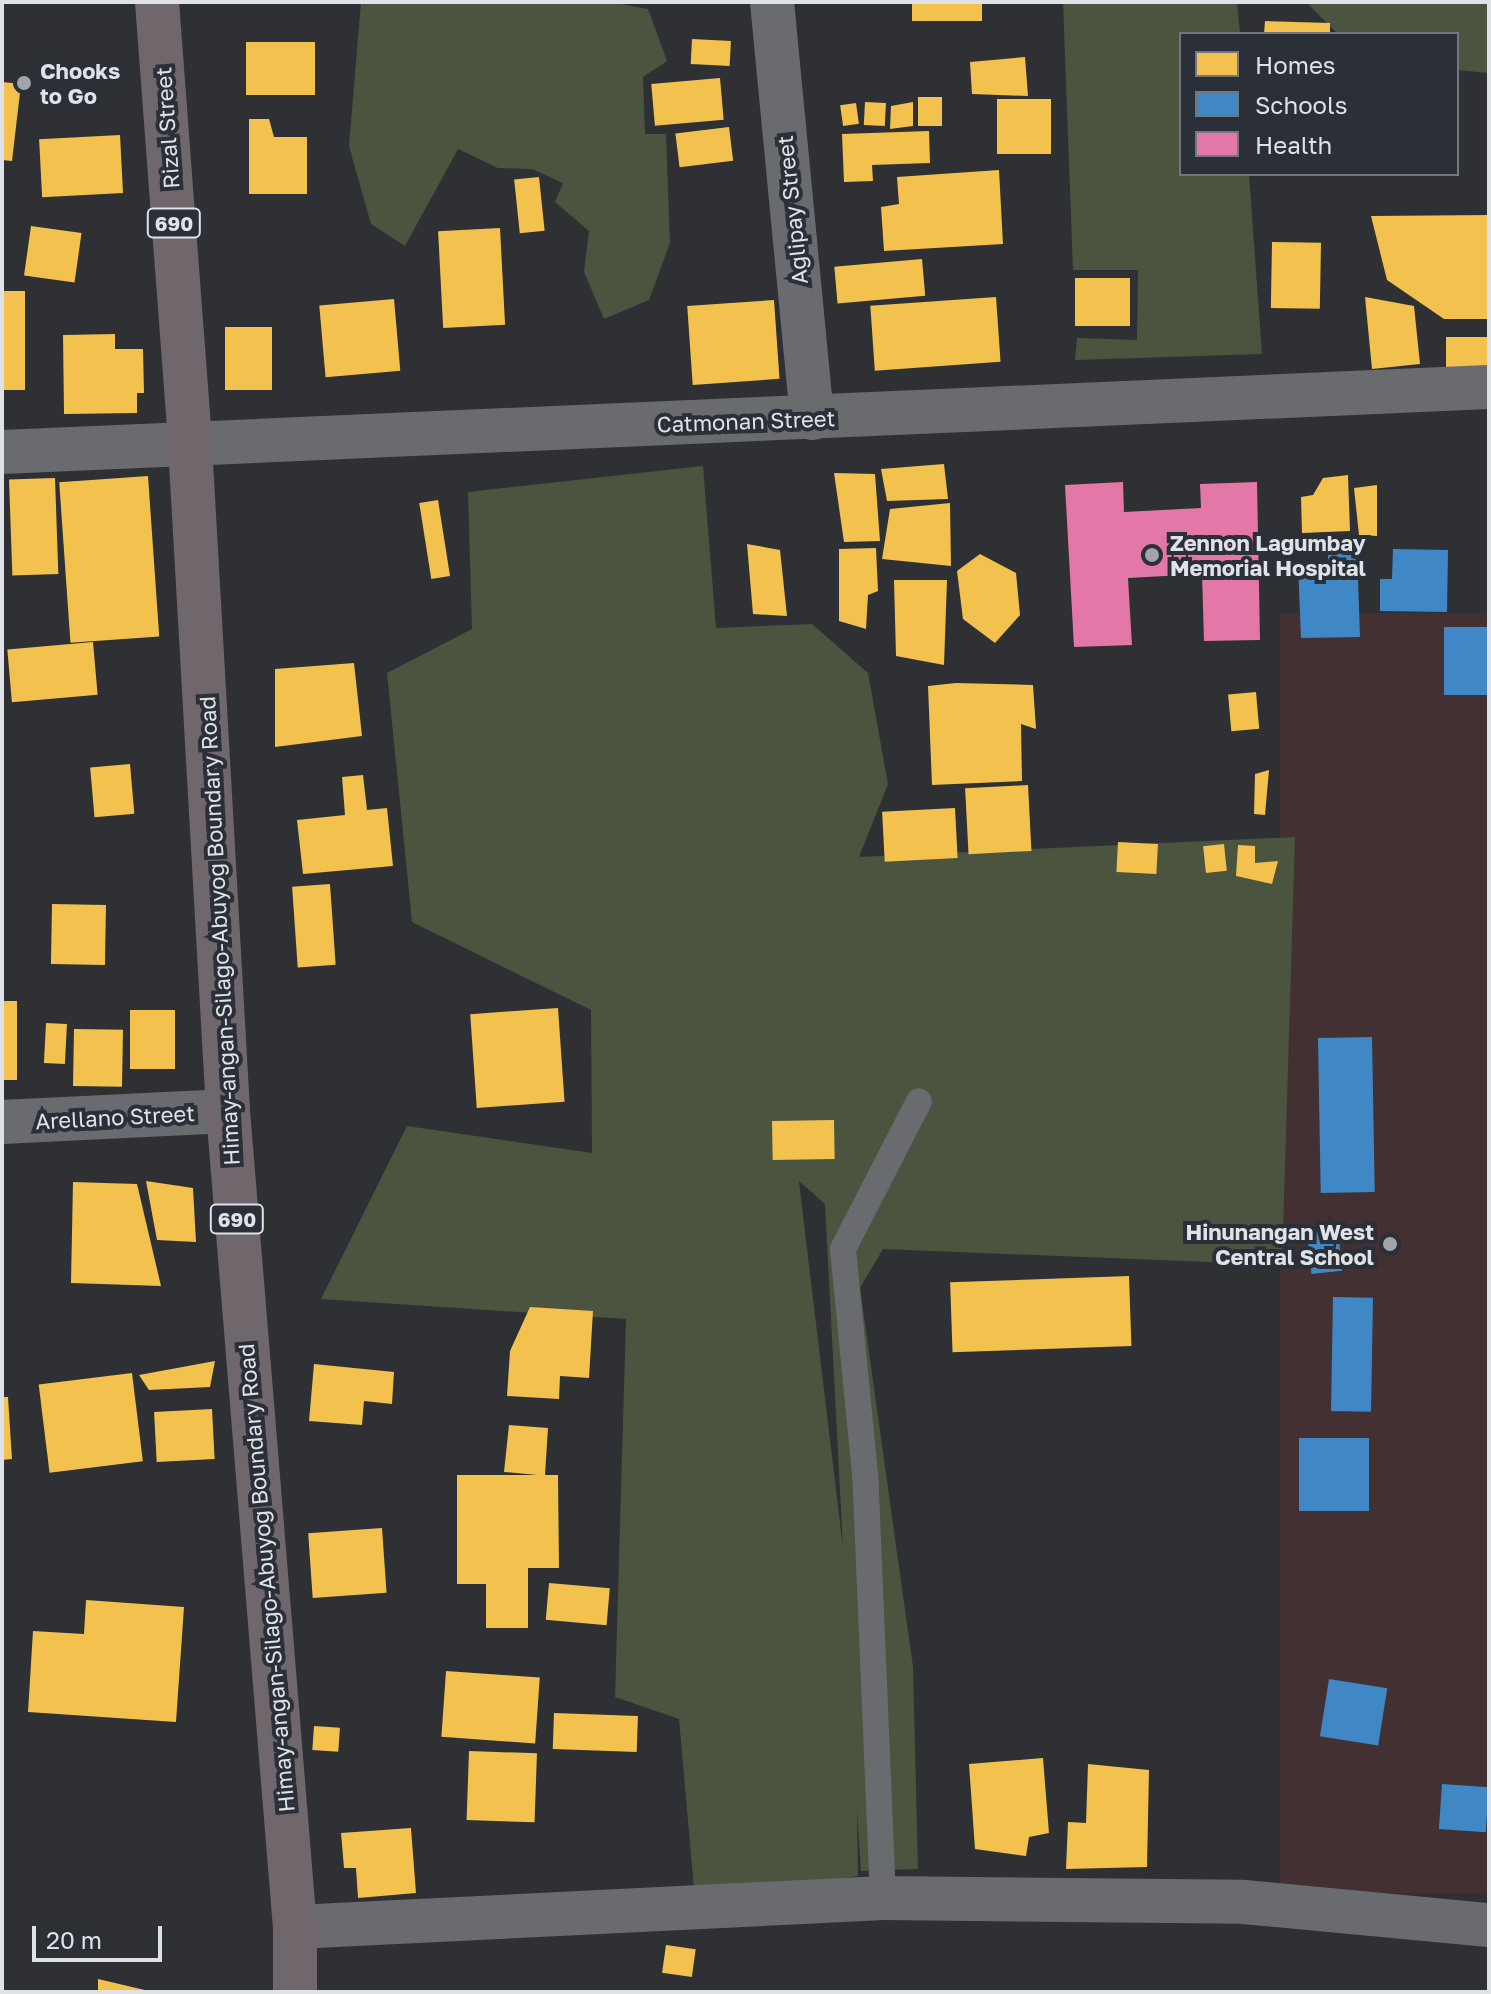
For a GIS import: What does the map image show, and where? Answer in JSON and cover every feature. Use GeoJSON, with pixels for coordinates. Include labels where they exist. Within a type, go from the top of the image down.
{"type":"FeatureCollection","features":[{"type":"Feature","properties":{"kind":"main road","name":"Rizal Street"},"geometry":{"type":"LineString","coordinates":[[157,2],[190,445]]}},
{"type":"Feature","properties":{"kind":"main road","name":"Himay-angan-Silago-Abuyog Boundary Road"},"geometry":{"type":"LineString","coordinates":[[190,445],[228,1111],[295,1927],[295,1992]]}},
{"type":"Feature","properties":{"kind":"street","name":"Aglipay Street"},"geometry":{"type":"LineString","coordinates":[[772,2],[812,418]]}},
{"type":"Feature","properties":{"kind":"street","name":"Catmonan Street"},"geometry":{"type":"LineString","coordinates":[[2,452],[1489,387]]}},
{"type":"Feature","properties":{"kind":"street","name":"Arellano Street"},"geometry":{"type":"LineString","coordinates":[[2,1122],[228,1111]]}},
{"type":"Feature","properties":{"kind":"street"},"geometry":{"type":"LineString","coordinates":[[295,1927],[883,1898],[1244,1902],[1489,1925]]}},
{"type":"Feature","properties":{"kind":"lane"},"geometry":{"type":"LineString","coordinates":[[883,1898],[865,1474],[843,1249],[919,1101]]}},
{"type":"Feature","properties":{"kind":"shaded area","name":"Hinunangan West Central School"},"geometry":{"type":"Polygon","coordinates":[[[1280,613],[1489,613],[1489,1893],[1280,1893],[1280,613]]]}},
{"type":"Feature","properties":{"kind":"green space"},"geometry":{"type":"Polygon","coordinates":[[[361,2],[610,2],[648,9],[667,61],[643,77],[645,134],[666,134],[670,243],[649,300],[604,319],[584,272],[589,231],[555,202],[563,183],[532,169],[498,168],[458,149],[405,246],[371,224],[349,146],[361,2]]]}},
{"type":"Feature","properties":{"kind":"green space"},"geometry":{"type":"Polygon","coordinates":[[[1063,2],[1237,2],[1240,32],[1179,32],[1179,176],[1249,176],[1262,354],[1075,360],[1077,338],[1137,340],[1138,270],[1073,270],[1063,2]]]}},
{"type":"Feature","properties":{"kind":"green space"},"geometry":{"type":"Polygon","coordinates":[[[1306,2],[1489,2],[1489,73],[1459,70],[1459,32],[1336,32],[1306,2]]]}},
{"type":"Feature","properties":{"kind":"green space"},"geometry":{"type":"Polygon","coordinates":[[[703,466],[716,628],[812,624],[868,673],[888,784],[859,857],[1295,837],[1282,1265],[883,1249],[860,1288],[913,1667],[918,1869],[861,1871],[857,1810],[858,1876],[695,1900],[679,1719],[615,1697],[626,1319],[321,1299],[407,1126],[592,1153],[591,1010],[412,922],[387,673],[472,629],[468,492],[703,466]],[[799,1181],[843,1548],[825,1204],[799,1181]]]}},
{"type":"Feature","properties":{"kind":"building: Homes"},"geometry":{"type":"Polygon","coordinates":[[[912,2],[982,2],[982,21],[912,21],[912,2]]]}},
{"type":"Feature","properties":{"kind":"building: Homes"},"geometry":{"type":"Polygon","coordinates":[[[1265,21],[1330,23],[1330,32],[1264,32],[1265,21]]]}},
{"type":"Feature","properties":{"kind":"building: Homes"},"geometry":{"type":"Polygon","coordinates":[[[692,39],[731,41],[730,66],[691,64],[692,39]]]}},
{"type":"Feature","properties":{"kind":"building: Homes"},"geometry":{"type":"Polygon","coordinates":[[[246,42],[315,42],[315,95],[246,95],[246,42]]]}},
{"type":"Feature","properties":{"kind":"building: Homes"},"geometry":{"type":"Polygon","coordinates":[[[1025,57],[1028,96],[972,94],[970,62],[1025,57]]]}},
{"type":"Feature","properties":{"kind":"building: Homes"},"geometry":{"type":"Polygon","coordinates":[[[720,78],[724,120],[655,126],[651,84],[720,78]]]}},
{"type":"Feature","properties":{"kind":"building: Homes"},"geometry":{"type":"Polygon","coordinates":[[[2,82],[21,84],[12,161],[2,160],[2,82]]]}},
{"type":"Feature","properties":{"kind":"building: Homes"},"geometry":{"type":"Polygon","coordinates":[[[918,97],[942,97],[942,126],[918,126],[918,97]]]}},
{"type":"Feature","properties":{"kind":"building: Homes"},"geometry":{"type":"Polygon","coordinates":[[[997,99],[1051,99],[1051,154],[997,154],[997,99]]]}},
{"type":"Feature","properties":{"kind":"building: Homes"},"geometry":{"type":"Polygon","coordinates":[[[865,102],[886,103],[885,126],[864,125],[865,102]]]}},
{"type":"Feature","properties":{"kind":"building: Homes"},"geometry":{"type":"Polygon","coordinates":[[[913,102],[913,126],[890,129],[891,106],[913,102]]]}},
{"type":"Feature","properties":{"kind":"building: Homes"},"geometry":{"type":"Polygon","coordinates":[[[856,103],[859,124],[843,126],[840,105],[856,103]]]}},
{"type":"Feature","properties":{"kind":"building: Homes"},"geometry":{"type":"Polygon","coordinates":[[[249,119],[269,119],[274,137],[307,137],[307,194],[249,194],[249,119]]]}},
{"type":"Feature","properties":{"kind":"building: Homes"},"geometry":{"type":"Polygon","coordinates":[[[729,127],[733,161],[680,167],[675,134],[729,127]]]}},
{"type":"Feature","properties":{"kind":"building: Homes"},"geometry":{"type":"Polygon","coordinates":[[[929,131],[930,163],[872,165],[873,181],[844,182],[842,134],[929,131]]]}},
{"type":"Feature","properties":{"kind":"building: Homes"},"geometry":{"type":"Polygon","coordinates":[[[120,135],[123,193],[42,197],[39,139],[120,135]]]}},
{"type":"Feature","properties":{"kind":"building: Homes"},"geometry":{"type":"Polygon","coordinates":[[[999,170],[1003,244],[884,251],[881,207],[899,204],[897,177],[999,170]]]}},
{"type":"Feature","properties":{"kind":"building: Homes"},"geometry":{"type":"Polygon","coordinates":[[[539,177],[545,231],[520,233],[514,180],[539,177]]]}},
{"type":"Feature","properties":{"kind":"building: Homes"},"geometry":{"type":"Polygon","coordinates":[[[1489,215],[1489,319],[1444,319],[1387,280],[1371,216],[1489,215]]]}},
{"type":"Feature","properties":{"kind":"building: Homes"},"geometry":{"type":"Polygon","coordinates":[[[31,226],[82,233],[75,283],[24,276],[31,226]]]}},
{"type":"Feature","properties":{"kind":"building: Homes"},"geometry":{"type":"Polygon","coordinates":[[[500,228],[505,325],[443,328],[438,231],[500,228]]]}},
{"type":"Feature","properties":{"kind":"building: Homes"},"geometry":{"type":"Polygon","coordinates":[[[1272,242],[1321,243],[1320,309],[1271,308],[1272,242]]]}},
{"type":"Feature","properties":{"kind":"building: Homes"},"geometry":{"type":"Polygon","coordinates":[[[922,259],[925,296],[838,304],[834,267],[922,259]]]}},
{"type":"Feature","properties":{"kind":"building: Homes"},"geometry":{"type":"Polygon","coordinates":[[[1075,278],[1130,278],[1130,326],[1075,326],[1075,278]]]}},
{"type":"Feature","properties":{"kind":"building: Homes"},"geometry":{"type":"Polygon","coordinates":[[[2,291],[25,291],[25,390],[2,390],[2,291]]]}},
{"type":"Feature","properties":{"kind":"building: Homes"},"geometry":{"type":"Polygon","coordinates":[[[996,297],[1001,362],[875,371],[870,306],[996,297]]]}},
{"type":"Feature","properties":{"kind":"building: Homes"},"geometry":{"type":"Polygon","coordinates":[[[1365,297],[1414,306],[1420,364],[1372,369],[1365,297]]]}},
{"type":"Feature","properties":{"kind":"building: Homes"},"geometry":{"type":"Polygon","coordinates":[[[394,299],[400,371],[326,377],[319,306],[394,299]]]}},
{"type":"Feature","properties":{"kind":"building: Homes"},"geometry":{"type":"Polygon","coordinates":[[[774,300],[780,379],[693,385],[687,306],[774,300]]]}},
{"type":"Feature","properties":{"kind":"building: Homes"},"geometry":{"type":"Polygon","coordinates":[[[225,327],[272,327],[272,390],[225,390],[225,327]]]}},
{"type":"Feature","properties":{"kind":"building: Homes"},"geometry":{"type":"Polygon","coordinates":[[[115,334],[115,349],[143,349],[144,393],[137,393],[137,413],[64,414],[63,335],[115,334]]]}},
{"type":"Feature","properties":{"kind":"building: Homes"},"geometry":{"type":"Polygon","coordinates":[[[1446,337],[1489,337],[1489,377],[1446,377],[1446,337]]]}},
{"type":"Feature","properties":{"kind":"building: Homes"},"geometry":{"type":"Polygon","coordinates":[[[944,464],[948,499],[887,501],[881,469],[944,464]]]}},
{"type":"Feature","properties":{"kind":"building: Homes"},"geometry":{"type":"Polygon","coordinates":[[[834,473],[875,474],[880,541],[844,542],[834,473]]]}},
{"type":"Feature","properties":{"kind":"building: Homes"},"geometry":{"type":"Polygon","coordinates":[[[1348,475],[1350,531],[1302,533],[1301,497],[1313,495],[1323,478],[1348,475]]]}},
{"type":"Feature","properties":{"kind":"building: Homes"},"geometry":{"type":"Polygon","coordinates":[[[148,476],[159,637],[70,643],[59,482],[148,476]]]}},
{"type":"Feature","properties":{"kind":"building: Homes"},"geometry":{"type":"Polygon","coordinates":[[[55,478],[58,574],[12,576],[9,480],[55,478]]]}},
{"type":"Feature","properties":{"kind":"building: Homes"},"geometry":{"type":"Polygon","coordinates":[[[1377,485],[1377,536],[1359,535],[1354,488],[1377,485]]]}},
{"type":"Feature","properties":{"kind":"building: Homes"},"geometry":{"type":"Polygon","coordinates":[[[438,500],[450,576],[431,579],[419,503],[438,500]]]}},
{"type":"Feature","properties":{"kind":"building: Homes"},"geometry":{"type":"Polygon","coordinates":[[[950,503],[951,566],[882,559],[890,509],[950,503]]]}},
{"type":"Feature","properties":{"kind":"building: Homes"},"geometry":{"type":"Polygon","coordinates":[[[747,544],[780,550],[787,616],[753,614],[747,544]]]}},
{"type":"Feature","properties":{"kind":"building: Homes"},"geometry":{"type":"Polygon","coordinates":[[[876,548],[878,591],[868,595],[866,629],[839,621],[839,549],[876,548]]]}},
{"type":"Feature","properties":{"kind":"building: Homes"},"geometry":{"type":"Polygon","coordinates":[[[980,554],[1016,573],[1020,615],[995,643],[963,619],[957,571],[980,554]]]}},
{"type":"Feature","properties":{"kind":"building: Homes"},"geometry":{"type":"Polygon","coordinates":[[[894,580],[947,580],[944,665],[896,656],[894,580]]]}},
{"type":"Feature","properties":{"kind":"building: Homes"},"geometry":{"type":"Polygon","coordinates":[[[93,642],[98,695],[12,702],[7,649],[93,642]]]}},
{"type":"Feature","properties":{"kind":"building: Homes"},"geometry":{"type":"Polygon","coordinates":[[[354,663],[362,736],[275,747],[275,669],[354,663]]]}},
{"type":"Feature","properties":{"kind":"building: Homes"},"geometry":{"type":"Polygon","coordinates":[[[956,683],[1033,685],[1036,729],[1021,724],[1022,781],[932,785],[928,686],[956,683]]]}},
{"type":"Feature","properties":{"kind":"building: Homes"},"geometry":{"type":"Polygon","coordinates":[[[1256,692],[1259,729],[1231,731],[1228,694],[1256,692]]]}},
{"type":"Feature","properties":{"kind":"building: Homes"},"geometry":{"type":"Polygon","coordinates":[[[130,764],[134,814],[95,817],[90,767],[130,764]]]}},
{"type":"Feature","properties":{"kind":"building: Homes"},"geometry":{"type":"Polygon","coordinates":[[[1269,770],[1265,815],[1254,814],[1255,774],[1269,770]]]}},
{"type":"Feature","properties":{"kind":"building: Homes"},"geometry":{"type":"Polygon","coordinates":[[[363,775],[367,810],[387,808],[393,866],[303,874],[297,820],[345,815],[342,777],[363,775]]]}},
{"type":"Feature","properties":{"kind":"building: Homes"},"geometry":{"type":"Polygon","coordinates":[[[1028,785],[1031,851],[969,854],[965,788],[1028,785]]]}},
{"type":"Feature","properties":{"kind":"building: Homes"},"geometry":{"type":"Polygon","coordinates":[[[955,808],[958,858],[885,862],[882,812],[955,808]]]}},
{"type":"Feature","properties":{"kind":"building: Homes"},"geometry":{"type":"Polygon","coordinates":[[[1118,842],[1158,844],[1156,874],[1116,872],[1118,842]]]}},
{"type":"Feature","properties":{"kind":"building: Homes"},"geometry":{"type":"Polygon","coordinates":[[[1224,844],[1227,871],[1206,873],[1203,846],[1224,844]]]}},
{"type":"Feature","properties":{"kind":"building: Homes"},"geometry":{"type":"Polygon","coordinates":[[[1238,845],[1255,846],[1255,863],[1278,861],[1272,884],[1236,876],[1238,845]]]}},
{"type":"Feature","properties":{"kind":"building: Homes"},"geometry":{"type":"Polygon","coordinates":[[[330,884],[336,965],[298,967],[292,887],[330,884]]]}},
{"type":"Feature","properties":{"kind":"building: Homes"},"geometry":{"type":"Polygon","coordinates":[[[52,904],[106,905],[105,965],[51,964],[52,904]]]}},
{"type":"Feature","properties":{"kind":"building: Homes"},"geometry":{"type":"Polygon","coordinates":[[[2,1001],[17,1001],[17,1080],[2,1080],[2,1001]]]}},
{"type":"Feature","properties":{"kind":"building: Homes"},"geometry":{"type":"Polygon","coordinates":[[[558,1008],[565,1102],[477,1108],[470,1014],[558,1008]]]}},
{"type":"Feature","properties":{"kind":"building: Homes"},"geometry":{"type":"Polygon","coordinates":[[[130,1010],[175,1010],[175,1069],[130,1069],[130,1010]]]}},
{"type":"Feature","properties":{"kind":"building: Homes"},"geometry":{"type":"Polygon","coordinates":[[[46,1023],[67,1024],[65,1064],[44,1063],[46,1023]]]}},
{"type":"Feature","properties":{"kind":"building: Homes"},"geometry":{"type":"Polygon","coordinates":[[[74,1029],[123,1030],[122,1087],[73,1086],[74,1029]]]}},
{"type":"Feature","properties":{"kind":"building: Homes"},"geometry":{"type":"Polygon","coordinates":[[[834,1120],[835,1159],[773,1160],[772,1121],[834,1120]]]}},
{"type":"Feature","properties":{"kind":"building: Homes"},"geometry":{"type":"Polygon","coordinates":[[[146,1181],[193,1188],[196,1242],[157,1240],[146,1181]]]}},
{"type":"Feature","properties":{"kind":"building: Homes"},"geometry":{"type":"Polygon","coordinates":[[[73,1182],[137,1184],[161,1286],[71,1283],[73,1182]]]}},
{"type":"Feature","properties":{"kind":"building: Homes"},"geometry":{"type":"Polygon","coordinates":[[[1129,1276],[1131,1346],[953,1352],[950,1282],[1129,1276]]]}},
{"type":"Feature","properties":{"kind":"building: Homes"},"geometry":{"type":"Polygon","coordinates":[[[530,1307],[593,1311],[589,1378],[560,1376],[559,1399],[507,1396],[510,1351],[530,1307]]]}},
{"type":"Feature","properties":{"kind":"building: Homes"},"geometry":{"type":"Polygon","coordinates":[[[215,1361],[210,1387],[149,1390],[139,1375],[215,1361]]]}},
{"type":"Feature","properties":{"kind":"building: Homes"},"geometry":{"type":"Polygon","coordinates":[[[314,1364],[394,1372],[392,1404],[364,1401],[362,1425],[309,1421],[314,1364]]]}},
{"type":"Feature","properties":{"kind":"building: Homes"},"geometry":{"type":"Polygon","coordinates":[[[132,1373],[143,1461],[50,1473],[39,1384],[132,1373]]]}},
{"type":"Feature","properties":{"kind":"building: Homes"},"geometry":{"type":"Polygon","coordinates":[[[2,1397],[8,1397],[12,1459],[2,1460],[2,1397]]]}},
{"type":"Feature","properties":{"kind":"building: Homes"},"geometry":{"type":"Polygon","coordinates":[[[212,1409],[215,1459],[157,1462],[154,1412],[212,1409]]]}},
{"type":"Feature","properties":{"kind":"building: Homes"},"geometry":{"type":"Polygon","coordinates":[[[509,1425],[548,1428],[545,1475],[558,1475],[559,1568],[528,1568],[528,1628],[486,1628],[486,1584],[457,1584],[457,1475],[537,1475],[504,1472],[509,1425]]]}},
{"type":"Feature","properties":{"kind":"building: Homes"},"geometry":{"type":"Polygon","coordinates":[[[382,1528],[387,1593],[313,1598],[308,1533],[382,1528]]]}},
{"type":"Feature","properties":{"kind":"building: Homes"},"geometry":{"type":"Polygon","coordinates":[[[549,1583],[610,1588],[607,1625],[546,1620],[549,1583]]]}},
{"type":"Feature","properties":{"kind":"building: Homes"},"geometry":{"type":"Polygon","coordinates":[[[86,1600],[184,1607],[176,1722],[28,1712],[33,1631],[84,1634],[86,1600]]]}},
{"type":"Feature","properties":{"kind":"building: Homes"},"geometry":{"type":"Polygon","coordinates":[[[446,1671],[540,1678],[535,1743],[441,1737],[446,1671]]]}},
{"type":"Feature","properties":{"kind":"building: Homes"},"geometry":{"type":"Polygon","coordinates":[[[554,1713],[638,1716],[637,1752],[553,1749],[554,1713]]]}},
{"type":"Feature","properties":{"kind":"building: Homes"},"geometry":{"type":"Polygon","coordinates":[[[314,1726],[340,1728],[338,1752],[312,1750],[314,1726]]]}},
{"type":"Feature","properties":{"kind":"building: Homes"},"geometry":{"type":"Polygon","coordinates":[[[469,1751],[537,1753],[535,1822],[467,1820],[469,1751]]]}},
{"type":"Feature","properties":{"kind":"building: Homes"},"geometry":{"type":"Polygon","coordinates":[[[1043,1758],[1049,1833],[1029,1837],[1026,1856],[975,1849],[969,1764],[1043,1758]]]}},
{"type":"Feature","properties":{"kind":"building: Homes"},"geometry":{"type":"Polygon","coordinates":[[[1088,1764],[1149,1770],[1147,1867],[1066,1869],[1068,1822],[1086,1823],[1088,1764]]]}},
{"type":"Feature","properties":{"kind":"building: Homes"},"geometry":{"type":"Polygon","coordinates":[[[411,1828],[416,1893],[358,1898],[356,1868],[344,1868],[341,1833],[411,1828]]]}},
{"type":"Feature","properties":{"kind":"building: Homes"},"geometry":{"type":"Polygon","coordinates":[[[666,1945],[696,1949],[692,1977],[662,1973],[666,1945]]]}},
{"type":"Feature","properties":{"kind":"building: Homes"},"geometry":{"type":"Polygon","coordinates":[[[98,1979],[149,1991],[149,1992],[98,1992],[98,1979]]]}},
{"type":"Feature","properties":{"kind":"building: Schools"},"geometry":{"type":"Polygon","coordinates":[[[1393,549],[1448,550],[1447,612],[1380,611],[1380,579],[1392,579],[1393,549]]]}},
{"type":"Feature","properties":{"kind":"building: Schools"},"geometry":{"type":"Polygon","coordinates":[[[1357,550],[1360,637],[1301,638],[1298,564],[1328,563],[1328,551],[1357,550]]]}},
{"type":"Feature","properties":{"kind":"building: Schools"},"geometry":{"type":"Polygon","coordinates":[[[1444,627],[1489,627],[1489,695],[1444,695],[1444,627]]]}},
{"type":"Feature","properties":{"kind":"building: Schools"},"geometry":{"type":"Polygon","coordinates":[[[1372,1037],[1375,1192],[1321,1193],[1318,1038],[1372,1037]]]}},
{"type":"Feature","properties":{"kind":"building: Schools"},"geometry":{"type":"Polygon","coordinates":[[[1338,1230],[1342,1271],[1311,1274],[1307,1233],[1338,1230]]]}},
{"type":"Feature","properties":{"kind":"building: Schools"},"geometry":{"type":"Polygon","coordinates":[[[1333,1297],[1373,1298],[1371,1412],[1331,1411],[1333,1297]]]}},
{"type":"Feature","properties":{"kind":"building: Schools"},"geometry":{"type":"Polygon","coordinates":[[[1299,1438],[1369,1438],[1369,1511],[1299,1511],[1299,1438]]]}},
{"type":"Feature","properties":{"kind":"building: Schools"},"geometry":{"type":"Polygon","coordinates":[[[1329,1679],[1387,1688],[1378,1746],[1320,1736],[1329,1679]]]}},
{"type":"Feature","properties":{"kind":"building: Schools"},"geometry":{"type":"Polygon","coordinates":[[[1442,1784],[1489,1787],[1486,1832],[1439,1829],[1442,1784]]]}},
{"type":"Feature","properties":{"kind":"building: Health"},"geometry":{"type":"Polygon","coordinates":[[[1123,482],[1124,512],[1201,508],[1200,484],[1257,482],[1260,640],[1204,641],[1202,574],[1128,578],[1132,645],[1074,647],[1065,485],[1123,482]]]}},
{"type":"Feature","properties":{"kind":"place","name":"Chooks to Go"},"geometry":{"type":"Point","coordinates":[24,83]}},
{"type":"Feature","properties":{"kind":"place","name":"Zennon Lagumbay Memorial Hospital"},"geometry":{"type":"Point","coordinates":[1152,555]}},
{"type":"Feature","properties":{"kind":"place","name":"Hinunangan West Central School"},"geometry":{"type":"Point","coordinates":[1390,1244]}}]}
